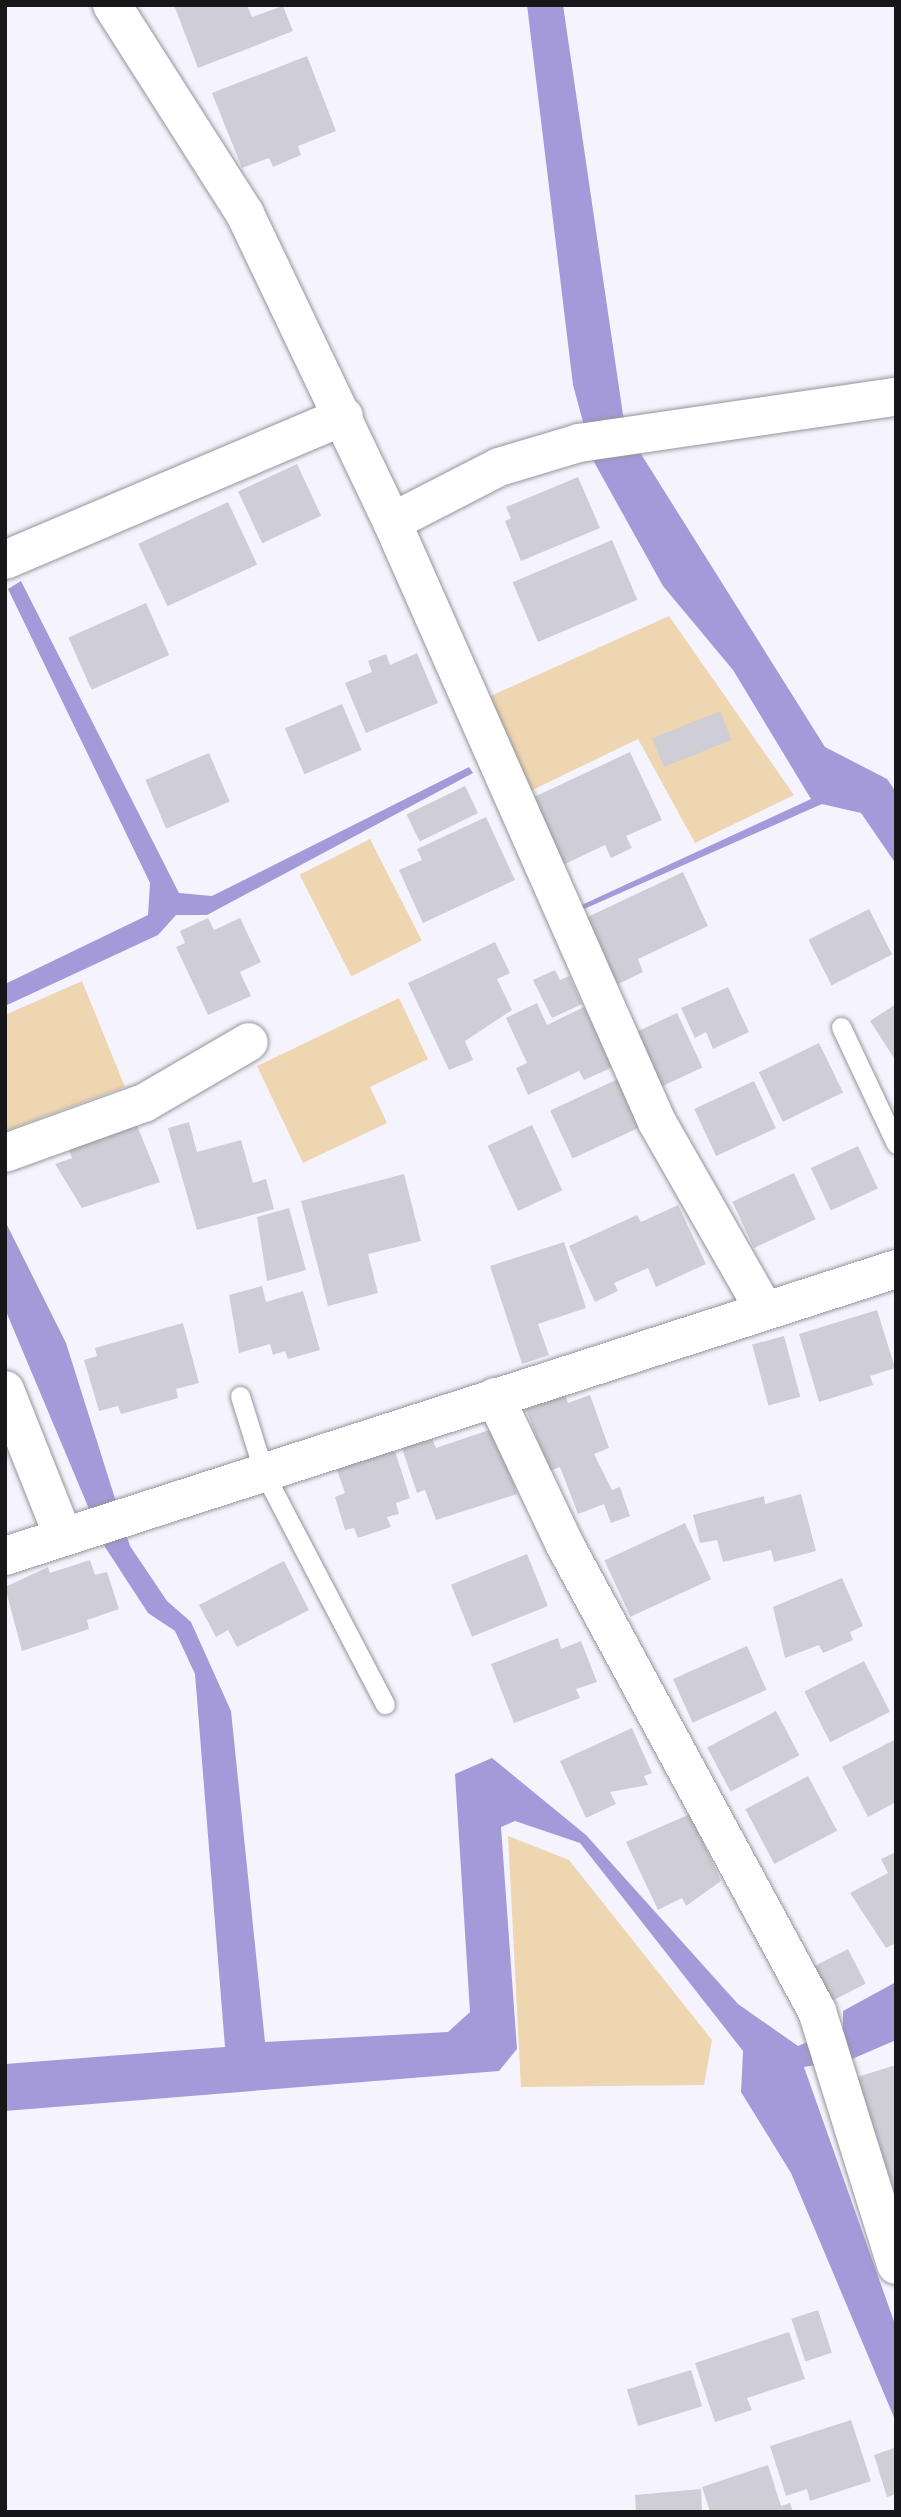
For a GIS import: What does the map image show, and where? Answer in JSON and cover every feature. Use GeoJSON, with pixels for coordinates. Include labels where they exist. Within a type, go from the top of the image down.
{"type":"FeatureCollection","features":[{"type":"Feature","properties":{"kind":"street"},"geometry":{"type":"LineString","coordinates":[[112,5],[245,214],[344,416],[657,1122],[763,1308]]}},
{"type":"Feature","properties":{"kind":"street"},"geometry":{"type":"LineString","coordinates":[[392,522],[499,467],[579,443],[896,397]]}},
{"type":"Feature","properties":{"kind":"street"},"geometry":{"type":"LineString","coordinates":[[5,560],[344,416]]}},
{"type":"Feature","properties":{"kind":"street"},"geometry":{"type":"LineString","coordinates":[[5,1153],[144,1103],[249,1042]]}},
{"type":"Feature","properties":{"kind":"street"},"geometry":{"type":"LineString","coordinates":[[5,1556],[763,1308],[896,1269]]}},
{"type":"Feature","properties":{"kind":"street"},"geometry":{"type":"LineString","coordinates":[[5,1390],[76,1533]]}},
{"type":"Feature","properties":{"kind":"street"},"geometry":{"type":"LineString","coordinates":[[495,1397],[565,1545],[823,2027],[830,2065],[896,2265]]}},
{"type":"Feature","properties":{"kind":"lane"},"geometry":{"type":"LineString","coordinates":[[841,1027],[896,1144]]}},
{"type":"Feature","properties":{"kind":"lane"},"geometry":{"type":"LineString","coordinates":[[240,1396],[264,1473],[385,1704]]}},
{"type":"Feature","properties":{"kind":"shaded area"},"geometry":{"type":"Polygon","coordinates":[[[527,5],[563,5],[623,415],[641,454],[825,747],[887,779],[896,792],[896,864],[861,813],[822,804],[575,913],[573,909],[811,799],[733,670],[663,586],[594,462],[573,385],[527,5]]]}},
{"type":"Feature","properties":{"kind":"shaded area"},"geometry":{"type":"Polygon","coordinates":[[[21,581],[179,893],[212,896],[469,767],[473,773],[207,915],[176,915],[158,935],[5,1006],[5,984],[148,915],[150,883],[8,589],[21,581]]]}},
{"type":"Feature","properties":{"kind":"shaded area"},"geometry":{"type":"Polygon","coordinates":[[[669,616],[794,795],[695,843],[638,739],[520,796],[484,699],[669,616]]]}},
{"type":"Feature","properties":{"kind":"shaded area"},"geometry":{"type":"Polygon","coordinates":[[[370,839],[422,941],[351,976],[300,875],[370,839]]]}},
{"type":"Feature","properties":{"kind":"shaded area"},"geometry":{"type":"Polygon","coordinates":[[[82,981],[125,1087],[5,1131],[5,1015],[82,981]]]}},
{"type":"Feature","properties":{"kind":"shaded area"},"geometry":{"type":"Polygon","coordinates":[[[399,998],[428,1059],[370,1087],[387,1123],[303,1163],[257,1066],[399,998]]]}},
{"type":"Feature","properties":{"kind":"shaded area"},"geometry":{"type":"Polygon","coordinates":[[[5,1221],[66,1343],[130,1546],[167,1601],[191,1622],[231,1711],[265,2042],[448,2032],[470,2012],[455,1774],[492,1758],[586,1835],[738,2004],[798,2046],[843,2027],[843,2011],[896,1982],[896,2040],[852,2059],[804,2067],[896,2327],[896,2422],[791,2173],[741,2092],[743,2051],[580,1843],[515,1821],[501,1827],[517,2049],[499,2071],[5,2111],[5,2064],[225,2047],[195,1674],[175,1631],[148,1613],[105,1547],[5,1309],[5,1221]]]}},
{"type":"Feature","properties":{"kind":"shaded area"},"geometry":{"type":"Polygon","coordinates":[[[508,1836],[569,1860],[712,2040],[704,2085],[521,2087],[508,1836]]]}},
{"type":"Feature","properties":{"kind":"building"},"geometry":{"type":"Polygon","coordinates":[[[174,5],[247,5],[252,17],[283,6],[293,31],[198,68],[174,5]]]}},
{"type":"Feature","properties":{"kind":"building"},"geometry":{"type":"Polygon","coordinates":[[[307,56],[336,131],[298,146],[301,155],[273,167],[269,158],[242,168],[212,93],[307,56]]]}},
{"type":"Feature","properties":{"kind":"building"},"geometry":{"type":"Polygon","coordinates":[[[297,464],[321,516],[262,543],[238,491],[297,464]]]}},
{"type":"Feature","properties":{"kind":"building"},"geometry":{"type":"Polygon","coordinates":[[[578,477],[600,528],[521,561],[505,521],[511,518],[506,507],[578,477]]]}},
{"type":"Feature","properties":{"kind":"building"},"geometry":{"type":"Polygon","coordinates":[[[228,502],[257,565],[167,606],[138,544],[228,502]]]}},
{"type":"Feature","properties":{"kind":"building"},"geometry":{"type":"Polygon","coordinates":[[[612,540],[637,600],[538,642],[513,582],[612,540]]]}},
{"type":"Feature","properties":{"kind":"building"},"geometry":{"type":"Polygon","coordinates":[[[146,603],[169,655],[92,690],[68,638],[146,603]]]}},
{"type":"Feature","properties":{"kind":"building"},"geometry":{"type":"Polygon","coordinates":[[[417,653],[438,703],[366,733],[345,683],[372,672],[368,661],[386,654],[390,665],[417,653]]]}},
{"type":"Feature","properties":{"kind":"building"},"geometry":{"type":"Polygon","coordinates":[[[342,704],[362,750],[304,774],[285,728],[342,704]]]}},
{"type":"Feature","properties":{"kind":"building"},"geometry":{"type":"Polygon","coordinates":[[[720,711],[732,740],[664,767],[652,738],[720,711]]]}},
{"type":"Feature","properties":{"kind":"building"},"geometry":{"type":"Polygon","coordinates":[[[630,752],[662,820],[626,836],[632,848],[611,858],[605,845],[563,865],[532,798],[630,752]]]}},
{"type":"Feature","properties":{"kind":"building"},"geometry":{"type":"Polygon","coordinates":[[[209,753],[230,802],[166,829],[145,780],[209,753]]]}},
{"type":"Feature","properties":{"kind":"building"},"geometry":{"type":"Polygon","coordinates":[[[465,786],[478,813],[420,841],[407,814],[465,786]]]}},
{"type":"Feature","properties":{"kind":"building"},"geometry":{"type":"Polygon","coordinates":[[[486,817],[515,880],[423,923],[399,870],[422,860],[417,849],[486,817]]]}},
{"type":"Feature","properties":{"kind":"building"},"geometry":{"type":"Polygon","coordinates":[[[683,872],[708,926],[638,959],[643,972],[608,989],[577,922],[683,872]]]}},
{"type":"Feature","properties":{"kind":"building"},"geometry":{"type":"Polygon","coordinates":[[[869,909],[892,954],[832,985],[808,940],[869,909]]]}},
{"type":"Feature","properties":{"kind":"building"},"geometry":{"type":"Polygon","coordinates":[[[208,918],[214,930],[240,918],[261,962],[240,972],[251,996],[208,1015],[176,947],[185,943],[180,931],[208,918]]]}},
{"type":"Feature","properties":{"kind":"building"},"geometry":{"type":"Polygon","coordinates":[[[495,942],[510,973],[497,979],[512,1010],[465,1041],[473,1060],[449,1070],[408,983],[495,942]]]}},
{"type":"Feature","properties":{"kind":"building"},"geometry":{"type":"Polygon","coordinates":[[[555,970],[560,980],[569,976],[582,1004],[552,1018],[533,980],[555,970]]]}},
{"type":"Feature","properties":{"kind":"building"},"geometry":{"type":"Polygon","coordinates":[[[728,987],[749,1032],[713,1049],[706,1032],[695,1038],[681,1008],[728,987]]]}},
{"type":"Feature","properties":{"kind":"building"},"geometry":{"type":"Polygon","coordinates":[[[537,1003],[547,1025],[584,1007],[613,1067],[584,1080],[579,1071],[528,1095],[516,1068],[527,1063],[506,1018],[537,1003]]]}},
{"type":"Feature","properties":{"kind":"building"},"geometry":{"type":"Polygon","coordinates":[[[896,1004],[896,1061],[870,1021],[896,1004]]]}},
{"type":"Feature","properties":{"kind":"building"},"geometry":{"type":"Polygon","coordinates":[[[677,1013],[702,1067],[656,1089],[631,1035],[677,1013]]]}},
{"type":"Feature","properties":{"kind":"building"},"geometry":{"type":"Polygon","coordinates":[[[819,1043],[843,1092],[783,1122],[759,1072],[819,1043]]]}},
{"type":"Feature","properties":{"kind":"building"},"geometry":{"type":"Polygon","coordinates":[[[620,1078],[642,1126],[573,1159],[550,1111],[620,1078]]]}},
{"type":"Feature","properties":{"kind":"building"},"geometry":{"type":"Polygon","coordinates":[[[754,1081],[776,1128],[716,1156],[694,1109],[754,1081]]]}},
{"type":"Feature","properties":{"kind":"building"},"geometry":{"type":"Polygon","coordinates":[[[134,1118],[160,1182],[82,1208],[55,1164],[72,1158],[67,1144],[134,1118]]]}},
{"type":"Feature","properties":{"kind":"building"},"geometry":{"type":"Polygon","coordinates":[[[189,1122],[197,1152],[241,1140],[253,1183],[266,1179],[274,1209],[197,1230],[168,1128],[189,1122]]]}},
{"type":"Feature","properties":{"kind":"building"},"geometry":{"type":"Polygon","coordinates":[[[532,1125],[562,1190],[518,1211],[488,1146],[532,1125]]]}},
{"type":"Feature","properties":{"kind":"building"},"geometry":{"type":"Polygon","coordinates":[[[858,1146],[878,1189],[831,1211],[811,1168],[858,1146]]]}},
{"type":"Feature","properties":{"kind":"building"},"geometry":{"type":"Polygon","coordinates":[[[794,1173],[816,1219],[754,1248],[732,1202],[794,1173]]]}},
{"type":"Feature","properties":{"kind":"building"},"geometry":{"type":"Polygon","coordinates":[[[404,1174],[421,1241],[368,1254],[378,1293],[328,1306],[301,1201],[404,1174]]]}},
{"type":"Feature","properties":{"kind":"building"},"geometry":{"type":"Polygon","coordinates":[[[678,1205],[706,1264],[656,1287],[648,1268],[614,1283],[618,1291],[595,1302],[569,1246],[637,1215],[641,1222],[678,1205]]]}},
{"type":"Feature","properties":{"kind":"building"},"geometry":{"type":"Polygon","coordinates":[[[289,1208],[306,1270],[267,1281],[257,1217],[289,1208]]]}},
{"type":"Feature","properties":{"kind":"building"},"geometry":{"type":"Polygon","coordinates":[[[564,1242],[586,1308],[538,1324],[549,1355],[522,1364],[490,1266],[564,1242]]]}},
{"type":"Feature","properties":{"kind":"building"},"geometry":{"type":"Polygon","coordinates":[[[262,1286],[266,1302],[303,1291],[320,1350],[288,1359],[285,1351],[273,1355],[270,1344],[239,1353],[229,1295],[262,1286]]]}},
{"type":"Feature","properties":{"kind":"building"},"geometry":{"type":"Polygon","coordinates":[[[877,1310],[895,1368],[870,1376],[873,1385],[819,1402],[799,1334],[877,1310]]]}},
{"type":"Feature","properties":{"kind":"building"},"geometry":{"type":"Polygon","coordinates":[[[183,1323],[199,1383],[176,1389],[178,1398],[121,1414],[118,1406],[99,1411],[84,1360],[97,1356],[95,1348],[183,1323]]]}},
{"type":"Feature","properties":{"kind":"building"},"geometry":{"type":"Polygon","coordinates":[[[784,1336],[800,1397],[768,1405],[752,1345],[784,1336]]]}},
{"type":"Feature","properties":{"kind":"building"},"geometry":{"type":"Polygon","coordinates":[[[565,1394],[568,1403],[590,1395],[609,1448],[594,1454],[612,1490],[620,1487],[630,1516],[611,1523],[604,1504],[578,1514],[560,1467],[549,1471],[526,1409],[565,1394]]]}},
{"type":"Feature","properties":{"kind":"building"},"geometry":{"type":"Polygon","coordinates":[[[495,1428],[517,1494],[436,1520],[425,1490],[417,1493],[402,1448],[432,1438],[436,1448],[495,1428]]]}},
{"type":"Feature","properties":{"kind":"building"},"geometry":{"type":"Polygon","coordinates":[[[394,1448],[410,1498],[396,1503],[399,1514],[387,1517],[391,1527],[358,1538],[354,1528],[345,1530],[335,1497],[345,1493],[336,1467],[394,1448]]]}},
{"type":"Feature","properties":{"kind":"building"},"geometry":{"type":"Polygon","coordinates":[[[801,1494],[816,1551],[774,1562],[771,1550],[723,1562],[717,1540],[700,1543],[693,1515],[764,1496],[765,1504],[801,1494]]]}},
{"type":"Feature","properties":{"kind":"building"},"geometry":{"type":"Polygon","coordinates":[[[685,1523],[711,1579],[631,1617],[604,1561],[685,1523]]]}},
{"type":"Feature","properties":{"kind":"building"},"geometry":{"type":"Polygon","coordinates":[[[527,1554],[548,1606],[472,1637],[451,1585],[527,1554]]]}},
{"type":"Feature","properties":{"kind":"building"},"geometry":{"type":"Polygon","coordinates":[[[90,1560],[95,1575],[107,1572],[119,1609],[87,1620],[89,1629],[22,1651],[5,1587],[48,1567],[50,1573],[90,1560]]]}},
{"type":"Feature","properties":{"kind":"building"},"geometry":{"type":"Polygon","coordinates":[[[284,1561],[309,1610],[237,1647],[228,1630],[216,1637],[199,1605],[284,1561]]]}},
{"type":"Feature","properties":{"kind":"building"},"geometry":{"type":"Polygon","coordinates":[[[842,1578],[863,1626],[850,1632],[853,1640],[823,1653],[819,1645],[785,1658],[773,1607],[842,1578]]]}},
{"type":"Feature","properties":{"kind":"building"},"geometry":{"type":"Polygon","coordinates":[[[558,1638],[561,1649],[581,1641],[597,1682],[576,1689],[580,1698],[514,1723],[491,1664],[558,1638]]]}},
{"type":"Feature","properties":{"kind":"building"},"geometry":{"type":"Polygon","coordinates":[[[747,1646],[767,1690],[693,1723],[673,1679],[747,1646]]]}},
{"type":"Feature","properties":{"kind":"building"},"geometry":{"type":"Polygon","coordinates":[[[864,1661],[890,1712],[830,1742],[804,1691],[864,1661]]]}},
{"type":"Feature","properties":{"kind":"building"},"geometry":{"type":"Polygon","coordinates":[[[776,1711],[799,1755],[731,1792],[707,1748],[776,1711]]]}},
{"type":"Feature","properties":{"kind":"building"},"geometry":{"type":"Polygon","coordinates":[[[632,1728],[652,1773],[644,1776],[648,1785],[610,1792],[616,1804],[586,1818],[560,1761],[632,1728]]]}},
{"type":"Feature","properties":{"kind":"building"},"geometry":{"type":"Polygon","coordinates":[[[896,1739],[896,1802],[868,1817],[842,1767],[896,1739]]]}},
{"type":"Feature","properties":{"kind":"building"},"geometry":{"type":"Polygon","coordinates":[[[808,1776],[837,1831],[774,1864],[745,1809],[808,1776]]]}},
{"type":"Feature","properties":{"kind":"building"},"geometry":{"type":"Polygon","coordinates":[[[690,1814],[721,1881],[686,1906],[682,1898],[658,1910],[626,1842],[690,1814]]]}},
{"type":"Feature","properties":{"kind":"building"},"geometry":{"type":"Polygon","coordinates":[[[896,1852],[896,1943],[886,1948],[850,1893],[888,1873],[881,1859],[896,1852]]]}},
{"type":"Feature","properties":{"kind":"building"},"geometry":{"type":"Polygon","coordinates":[[[848,1949],[866,1984],[829,2002],[811,1968],[848,1949]]]}},
{"type":"Feature","properties":{"kind":"building"},"geometry":{"type":"Polygon","coordinates":[[[896,2065],[896,2193],[895,2194],[857,2077],[896,2065]]]}},
{"type":"Feature","properties":{"kind":"building"},"geometry":{"type":"Polygon","coordinates":[[[818,2310],[832,2353],[805,2361],[791,2319],[818,2310]]]}},
{"type":"Feature","properties":{"kind":"building"},"geometry":{"type":"Polygon","coordinates":[[[789,2332],[805,2379],[747,2398],[752,2410],[715,2422],[695,2363],[789,2332]]]}},
{"type":"Feature","properties":{"kind":"building"},"geometry":{"type":"Polygon","coordinates":[[[691,2370],[702,2406],[638,2426],[627,2390],[691,2370]]]}},
{"type":"Feature","properties":{"kind":"building"},"geometry":{"type":"Polygon","coordinates":[[[851,2420],[871,2481],[810,2501],[807,2489],[786,2496],[770,2446],[851,2420]]]}},
{"type":"Feature","properties":{"kind":"building"},"geometry":{"type":"Polygon","coordinates":[[[894,2448],[896,2494],[887,2497],[874,2455],[894,2448]]]}},
{"type":"Feature","properties":{"kind":"building"},"geometry":{"type":"Polygon","coordinates":[[[768,2465],[781,2506],[790,2503],[793,2512],[710,2512],[702,2487],[768,2465]]]}},
{"type":"Feature","properties":{"kind":"building"},"geometry":{"type":"Polygon","coordinates":[[[701,2489],[702,2512],[636,2512],[635,2495],[701,2489]]]}}]}
